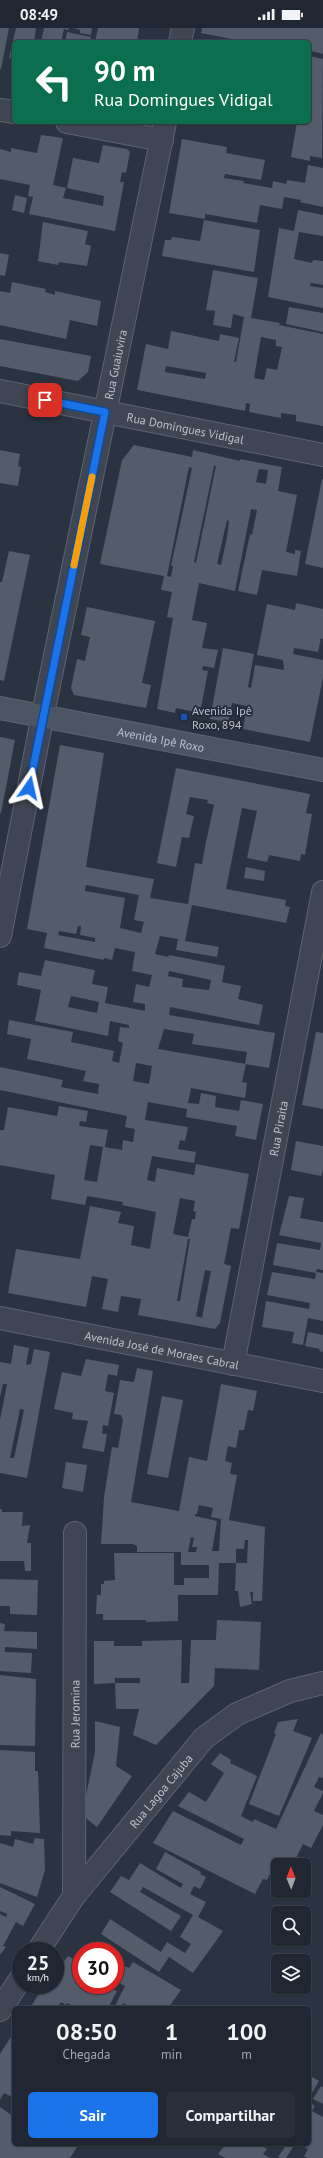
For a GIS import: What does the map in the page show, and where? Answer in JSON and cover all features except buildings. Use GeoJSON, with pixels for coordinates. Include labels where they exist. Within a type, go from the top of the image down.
{"type":"FeatureCollection","features":[{"type":"Feature","properties":{"kind":"street"},"geometry":{"type":"LineString","coordinates":[[180,40],[183,28]]}},
{"type":"Feature","properties":{"kind":"street"},"geometry":{"type":"LineString","coordinates":[[0,110],[12,112]]}},
{"type":"Feature","properties":{"kind":"street"},"geometry":{"type":"LineString","coordinates":[[88,124],[163,131]]}},
{"type":"Feature","properties":{"kind":"street","name":"Rua Guaiuvira"},"geometry":{"type":"LineString","coordinates":[[0,936],[43,714],[163,131]]}},
{"type":"Feature","properties":{"kind":"street","name":"Rua Domingues Vidigal"},"geometry":{"type":"LineString","coordinates":[[0,391],[323,455]]}},
{"type":"Feature","properties":{"kind":"street","name":"Avenida Ipê Roxo"},"geometry":{"type":"LineString","coordinates":[[0,708],[43,714],[323,770]]}},
{"type":"Feature","properties":{"kind":"street","name":"Rua Piraita"},"geometry":{"type":"LineString","coordinates":[[233,1364],[323,892]]}},
{"type":"Feature","properties":{"kind":"street","name":"Avenida José de Moraes Cabral"},"geometry":{"type":"LineString","coordinates":[[0,1318],[323,1381]]}},
{"type":"Feature","properties":{"kind":"street","name":"Rua Jeromina"},"geometry":{"type":"LineString","coordinates":[[74,1896],[76,1533]]}},
{"type":"Feature","properties":{"kind":"street","name":"Rua Lagoa Cajuba"},"geometry":{"type":"LineString","coordinates":[[44,1942],[74,1896],[204,1738],[237,1714],[290,1691],[323,1683]]}},
{"type":"Feature","properties":{"kind":"street"},"geometry":{"type":"LineString","coordinates":[[0,2010],[12,1992]]}},
{"type":"Feature","properties":{"kind":"slow traffic"},"geometry":{"type":"LineString","coordinates":[[74,565],[92,477]]}},
{"type":"Feature","properties":{"kind":"place","name":"Avenida Ipê Roxo, 894"},"geometry":{"type":"Point","coordinates":[184,717]}},
{"type":"Feature","properties":{"kind":"route"},"geometry":{"type":"LineString","coordinates":[[29,788],[105,412],[45,400]]}}]}
